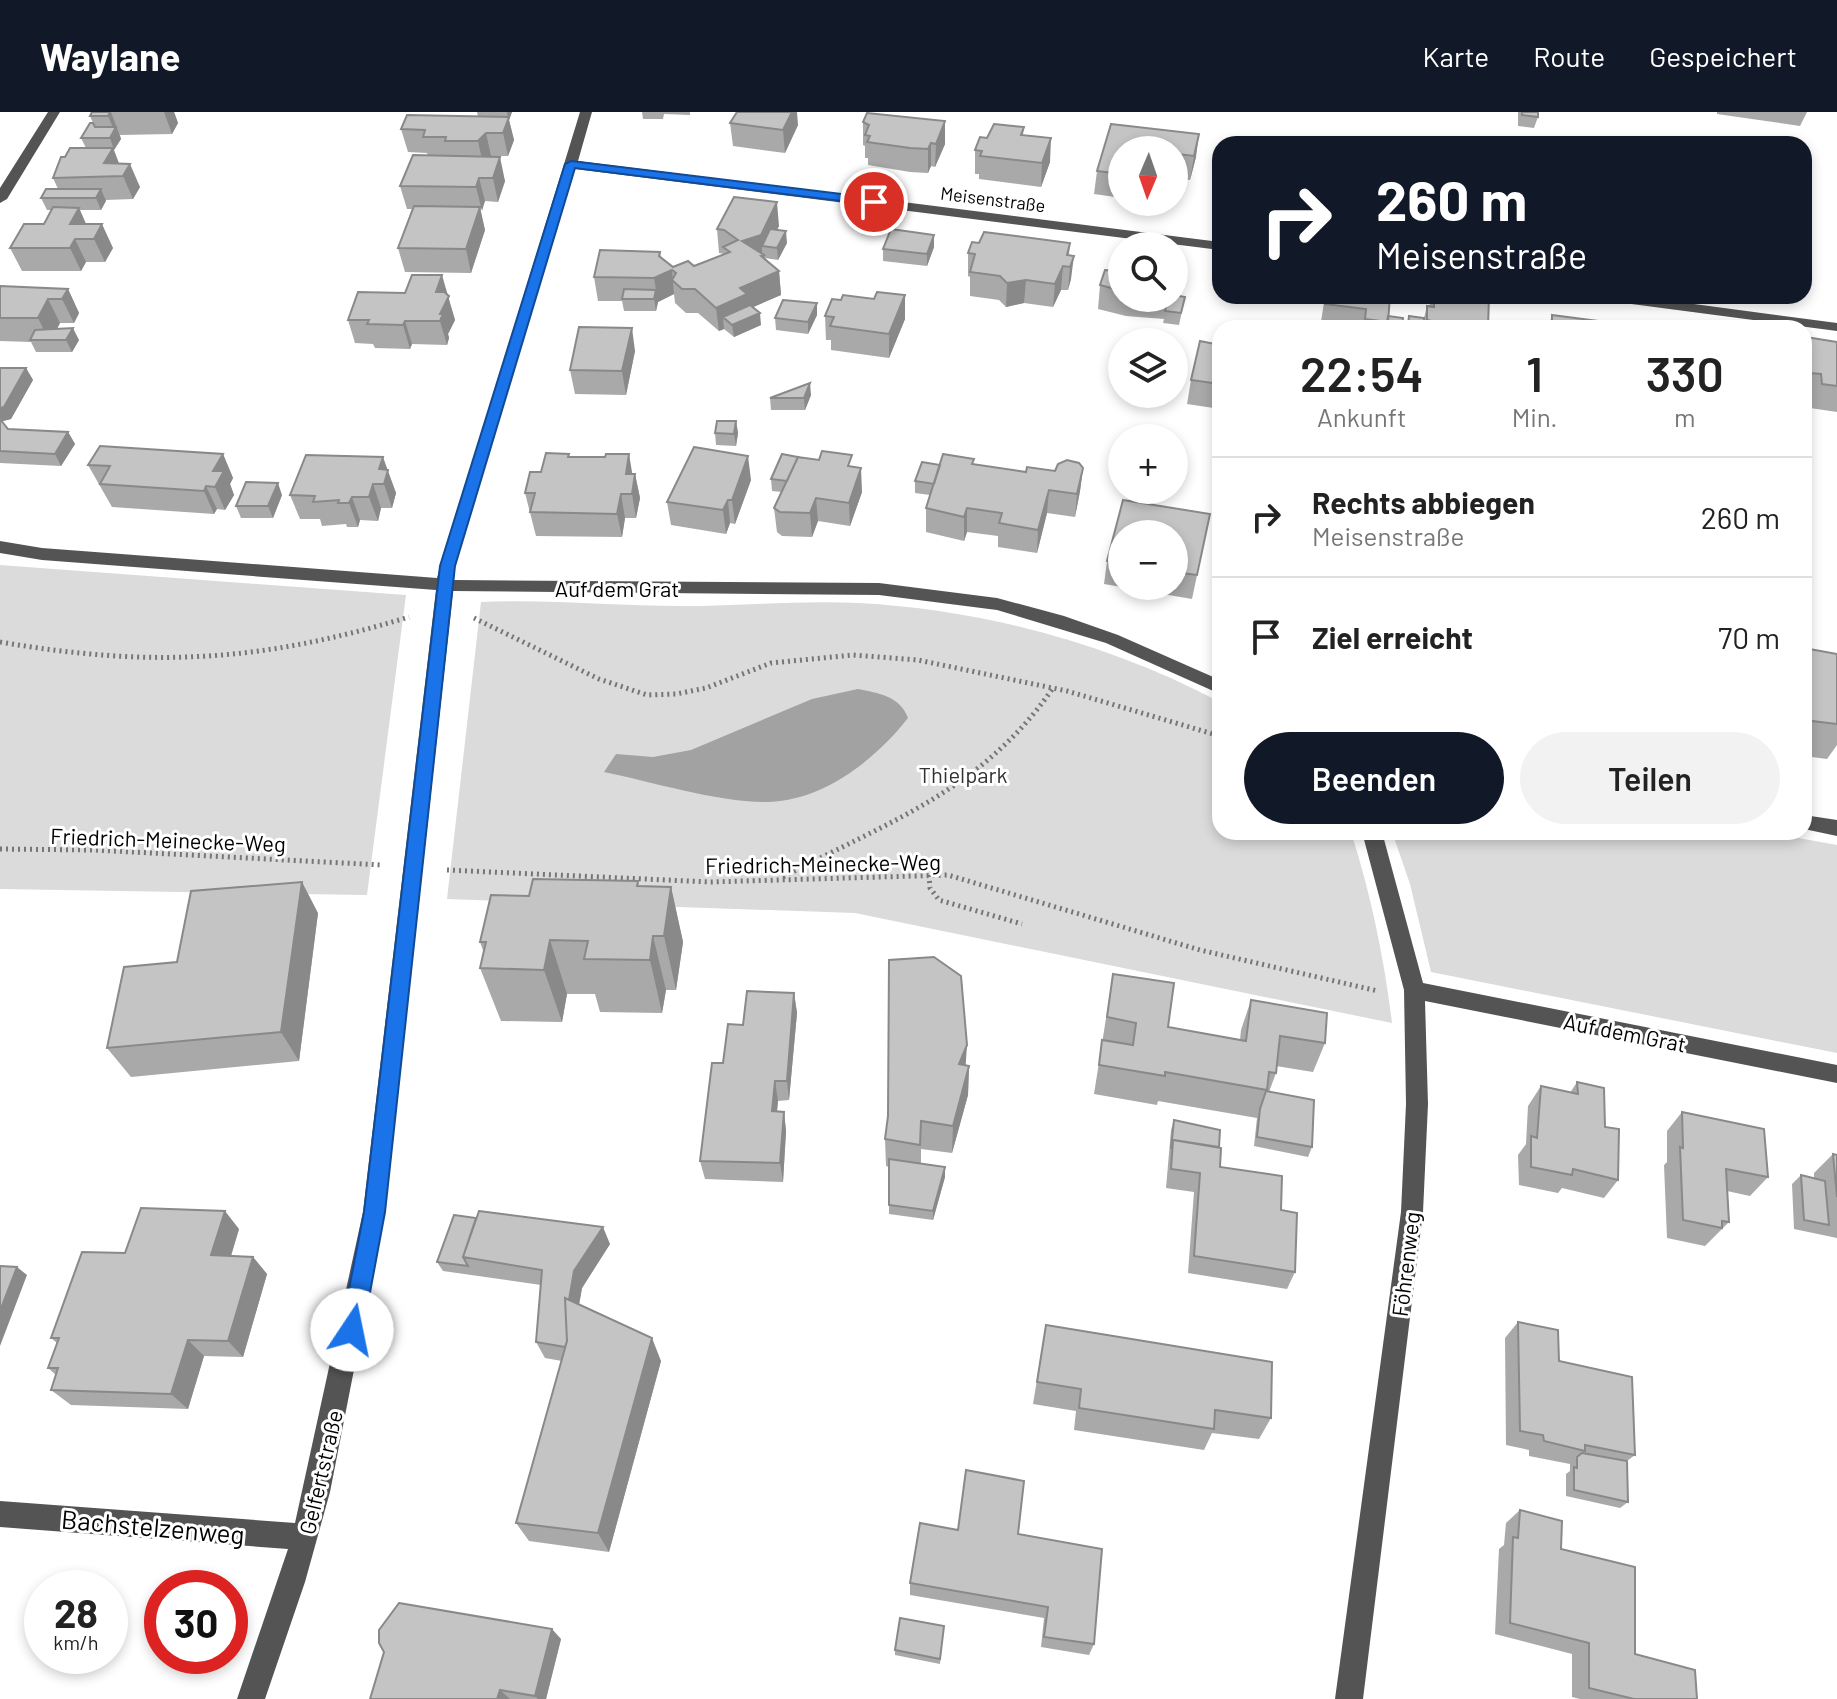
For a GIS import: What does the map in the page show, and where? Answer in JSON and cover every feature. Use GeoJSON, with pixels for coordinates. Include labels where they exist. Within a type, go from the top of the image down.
{"type":"FeatureCollection","features":[{"type":"Feature","properties":{"kind":"street"},"geometry":{"type":"LineString","coordinates":[[0,199],[54,112]]}},
{"type":"Feature","properties":{"kind":"street","name":"Gelfertstraße"},"geometry":{"type":"LineString","coordinates":[[251,1699],[305,1537],[346,1360],[374,1212],[447,566],[586,112]]}},
{"type":"Feature","properties":{"kind":"street","name":"Meisenstraße"},"geometry":{"type":"LineString","coordinates":[[571,164],[1212,245]]}},
{"type":"Feature","properties":{"kind":"street"},"geometry":{"type":"LineString","coordinates":[[1662,304],[1784,320]]}},
{"type":"Feature","properties":{"kind":"street"},"geometry":{"type":"LineString","coordinates":[[1812,324],[1837,327]]}},
{"type":"Feature","properties":{"kind":"street","name":"Auf dem Grat"},"geometry":{"type":"LineString","coordinates":[[0,547],[42,554],[446,585],[879,589],[997,604],[1058,620],[1112,639],[1212,683]]}},
{"type":"Feature","properties":{"kind":"street"},"geometry":{"type":"LineString","coordinates":[[1812,823],[1837,828]]}},
{"type":"Feature","properties":{"kind":"street","name":"Föhrenweg"},"geometry":{"type":"LineString","coordinates":[[1349,1699],[1412,1212],[1417,1104],[1414,990],[1374,840]]}},
{"type":"Feature","properties":{"kind":"street","name":"Auf dem Grat"},"geometry":{"type":"LineString","coordinates":[[1414,990],[1837,1074]]}},
{"type":"Feature","properties":{"kind":"street","name":"Bachstelzenweg"},"geometry":{"type":"LineString","coordinates":[[0,1514],[305,1537]]}},
{"type":"Feature","properties":{"kind":"path"},"geometry":{"type":"LineString","coordinates":[[0,642],[140,659],[236,654],[333,639],[414,615]]}},
{"type":"Feature","properties":{"kind":"path"},"geometry":{"type":"LineString","coordinates":[[469,616],[599,679],[647,695],[676,694],[706,688],[771,663],[853,655],[918,660],[1053,688],[1212,734]]}},
{"type":"Feature","properties":{"kind":"path"},"geometry":{"type":"LineString","coordinates":[[782,878],[946,793],[1003,753],[1037,716],[1053,688]]}},
{"type":"Feature","properties":{"kind":"path","name":"Friedrich-Meinecke-Weg"},"geometry":{"type":"LineString","coordinates":[[0,849],[94,850],[382,865]]}},
{"type":"Feature","properties":{"kind":"path","name":"Friedrich-Meinecke-Weg"},"geometry":{"type":"LineString","coordinates":[[446,870],[710,882],[948,875],[1200,950],[1378,991]]}},
{"type":"Feature","properties":{"kind":"path"},"geometry":{"type":"LineString","coordinates":[[929,875],[930,888],[939,900],[1022,924]]}},
{"type":"Feature","properties":{"kind":"green space"},"geometry":{"type":"Polygon","coordinates":[[[0,565],[406,595],[367,895],[0,889],[0,565]]]}},
{"type":"Feature","properties":{"kind":"green space","name":"Thielpark"},"geometry":{"type":"Polygon","coordinates":[[[481,602],[682,606],[837,602],[953,613],[1045,633],[1090,647],[1178,681],[1212,698],[1212,840],[1353,840],[1376,926],[1392,1023],[855,913],[447,899],[481,602]]]}},
{"type":"Feature","properties":{"kind":"green space"},"geometry":{"type":"Polygon","coordinates":[[[1395,840],[1809,840],[1837,845],[1837,1053],[1431,972],[1410,884],[1395,840]]]}},
{"type":"Feature","properties":{"kind":"shaded area"},"geometry":{"type":"Polygon","coordinates":[[[858,689],[894,700],[908,718],[864,763],[809,794],[789,800],[750,801],[708,796],[604,772],[616,754],[653,757],[691,750],[812,699],[858,689]]]}},
{"type":"Feature","properties":{"kind":"building"},"geometry":{"type":"Polygon","coordinates":[[[92,112],[110,112],[108,116],[90,116],[92,112]]]}},
{"type":"Feature","properties":{"kind":"building"},"geometry":{"type":"Polygon","coordinates":[[[737,112],[792,112],[783,130],[730,123],[737,112]]]}},
{"type":"Feature","properties":{"kind":"building"},"geometry":{"type":"Polygon","coordinates":[[[1522,112],[1538,112],[1538,117],[1522,115],[1522,112]]]}},
{"type":"Feature","properties":{"kind":"building"},"geometry":{"type":"Polygon","coordinates":[[[867,113],[945,121],[936,144],[931,143],[928,149],[910,148],[867,142],[870,136],[865,135],[869,125],[863,122],[867,113]]]}},
{"type":"Feature","properties":{"kind":"building"},"geometry":{"type":"Polygon","coordinates":[[[407,115],[509,117],[503,133],[486,133],[478,141],[445,141],[446,137],[423,137],[425,130],[401,129],[407,115]]]}},
{"type":"Feature","properties":{"kind":"building"},"geometry":{"type":"Polygon","coordinates":[[[90,123],[95,127],[116,127],[110,138],[81,138],[90,123]]]}},
{"type":"Feature","properties":{"kind":"building"},"geometry":{"type":"Polygon","coordinates":[[[994,124],[1024,127],[1021,135],[1051,138],[1042,163],[980,156],[982,151],[975,150],[980,137],[987,138],[994,124]]]}},
{"type":"Feature","properties":{"kind":"building"},"geometry":{"type":"Polygon","coordinates":[[[1111,124],[1199,134],[1194,156],[1188,155],[1188,136],[1108,136],[1108,172],[1097,171],[1111,124]]]}},
{"type":"Feature","properties":{"kind":"building"},"geometry":{"type":"Polygon","coordinates":[[[70,148],[113,148],[104,163],[130,164],[123,176],[53,178],[61,157],[65,157],[70,148]]]}},
{"type":"Feature","properties":{"kind":"building"},"geometry":{"type":"Polygon","coordinates":[[[413,155],[500,157],[493,178],[479,178],[476,187],[400,186],[413,155]]]}},
{"type":"Feature","properties":{"kind":"building"},"geometry":{"type":"Polygon","coordinates":[[[46,189],[101,189],[96,198],[41,198],[46,189]]]}},
{"type":"Feature","properties":{"kind":"building"},"geometry":{"type":"Polygon","coordinates":[[[734,197],[777,202],[761,235],[742,241],[764,255],[761,256],[779,271],[740,288],[747,294],[716,308],[695,289],[682,289],[672,280],[676,273],[672,270],[654,278],[594,277],[600,250],[660,252],[659,256],[673,267],[688,261],[694,266],[730,252],[723,247],[738,240],[717,229],[734,197]]]}},
{"type":"Feature","properties":{"kind":"building"},"geometry":{"type":"Polygon","coordinates":[[[414,206],[480,207],[466,249],[398,248],[414,206]]]}},
{"type":"Feature","properties":{"kind":"building"},"geometry":{"type":"Polygon","coordinates":[[[53,207],[79,208],[70,224],[102,224],[94,239],[75,239],[70,248],[10,248],[24,224],[44,224],[53,207]]]}},
{"type":"Feature","properties":{"kind":"building"},"geometry":{"type":"Polygon","coordinates":[[[770,229],[786,231],[777,248],[762,246],[770,229]]]}},
{"type":"Feature","properties":{"kind":"building"},"geometry":{"type":"Polygon","coordinates":[[[891,229],[934,235],[927,254],[883,249],[891,229]]]}},
{"type":"Feature","properties":{"kind":"building"},"geometry":{"type":"Polygon","coordinates":[[[984,232],[1070,243],[1067,255],[1074,256],[1070,267],[1063,266],[1055,284],[1026,280],[1007,283],[1000,276],[970,272],[975,254],[968,253],[972,242],[979,243],[984,232]]]}},
{"type":"Feature","properties":{"kind":"building"},"geometry":{"type":"Polygon","coordinates":[[[1105,270],[1108,270],[1108,287],[1100,285],[1105,270]]]}},
{"type":"Feature","properties":{"kind":"building"},"geometry":{"type":"Polygon","coordinates":[[[412,275],[442,275],[436,292],[449,296],[440,321],[405,321],[403,325],[348,320],[358,292],[405,293],[412,275]]]}},
{"type":"Feature","properties":{"kind":"building"},"geometry":{"type":"Polygon","coordinates":[[[0,286],[68,289],[62,299],[48,299],[38,318],[0,318],[0,286]]]}},
{"type":"Feature","properties":{"kind":"building"},"geometry":{"type":"Polygon","coordinates":[[[624,289],[656,290],[654,299],[622,299],[624,289]]]}},
{"type":"Feature","properties":{"kind":"building"},"geometry":{"type":"Polygon","coordinates":[[[877,292],[905,295],[889,334],[830,326],[834,317],[825,316],[832,299],[841,300],[843,295],[874,299],[877,292]]]}},
{"type":"Feature","properties":{"kind":"building"},"geometry":{"type":"Polygon","coordinates":[[[783,300],[817,303],[808,322],[775,318],[783,300]]]}},
{"type":"Feature","properties":{"kind":"building"},"geometry":{"type":"Polygon","coordinates":[[[1325,304],[1389,304],[1388,320],[1365,319],[1366,309],[1325,304]]]}},
{"type":"Feature","properties":{"kind":"building"},"geometry":{"type":"Polygon","coordinates":[[[1434,304],[1489,304],[1488,320],[1427,320],[1427,306],[1434,307],[1434,304]]]}},
{"type":"Feature","properties":{"kind":"building"},"geometry":{"type":"Polygon","coordinates":[[[750,305],[760,313],[732,325],[723,317],[750,305]]]}},
{"type":"Feature","properties":{"kind":"building"},"geometry":{"type":"Polygon","coordinates":[[[1552,315],[1590,320],[1552,320],[1552,315]]]}},
{"type":"Feature","properties":{"kind":"building"},"geometry":{"type":"Polygon","coordinates":[[[1388,316],[1403,318],[1403,320],[1387,320],[1388,316]]]}},
{"type":"Feature","properties":{"kind":"building"},"geometry":{"type":"Polygon","coordinates":[[[1409,316],[1424,318],[1424,320],[1409,320],[1409,316]]]}},
{"type":"Feature","properties":{"kind":"building"},"geometry":{"type":"Polygon","coordinates":[[[579,327],[632,328],[622,371],[570,370],[579,327]]]}},
{"type":"Feature","properties":{"kind":"building"},"geometry":{"type":"Polygon","coordinates":[[[73,328],[66,340],[30,340],[35,330],[73,328]]]}},
{"type":"Feature","properties":{"kind":"building"},"geometry":{"type":"Polygon","coordinates":[[[1812,338],[1837,342],[1837,386],[1822,384],[1821,374],[1812,373],[1812,338]]]}},
{"type":"Feature","properties":{"kind":"building"},"geometry":{"type":"Polygon","coordinates":[[[1200,341],[1212,343],[1212,383],[1191,380],[1200,341]]]}},
{"type":"Feature","properties":{"kind":"building"},"geometry":{"type":"Polygon","coordinates":[[[0,368],[26,368],[4,407],[0,408],[0,368]]]}},
{"type":"Feature","properties":{"kind":"building"},"geometry":{"type":"Polygon","coordinates":[[[810,383],[804,398],[770,398],[810,383]]]}},
{"type":"Feature","properties":{"kind":"building"},"geometry":{"type":"Polygon","coordinates":[[[0,419],[8,429],[68,432],[55,454],[0,451],[0,419]]]}},
{"type":"Feature","properties":{"kind":"building"},"geometry":{"type":"Polygon","coordinates":[[[717,421],[736,421],[734,434],[715,433],[717,421]]]}},
{"type":"Feature","properties":{"kind":"building"},"geometry":{"type":"Polygon","coordinates":[[[100,446],[223,454],[213,471],[224,471],[215,487],[206,486],[204,491],[100,484],[110,466],[88,465],[100,446]]]}},
{"type":"Feature","properties":{"kind":"building"},"geometry":{"type":"Polygon","coordinates":[[[694,447],[748,456],[732,500],[728,500],[723,510],[667,502],[694,447]]]}},
{"type":"Feature","properties":{"kind":"building"},"geometry":{"type":"Polygon","coordinates":[[[822,451],[852,455],[848,466],[861,468],[849,503],[816,498],[810,513],[780,512],[774,508],[798,457],[819,460],[822,451]]]}},
{"type":"Feature","properties":{"kind":"building"},"geometry":{"type":"Polygon","coordinates":[[[546,453],[569,454],[568,457],[629,454],[626,474],[635,474],[632,494],[621,494],[617,514],[530,512],[535,493],[525,493],[530,472],[541,472],[546,453]]]}},
{"type":"Feature","properties":{"kind":"building"},"geometry":{"type":"Polygon","coordinates":[[[782,454],[798,457],[787,481],[771,479],[782,454]]]}},
{"type":"Feature","properties":{"kind":"building"},"geometry":{"type":"Polygon","coordinates":[[[943,454],[974,459],[972,464],[1026,472],[1027,467],[1055,471],[1058,464],[1067,460],[1079,463],[1083,468],[1077,494],[1049,490],[1038,530],[999,523],[1002,513],[967,508],[964,517],[926,508],[943,454]]]}},
{"type":"Feature","properties":{"kind":"building"},"geometry":{"type":"Polygon","coordinates":[[[306,455],[383,457],[379,469],[388,470],[384,484],[373,484],[369,497],[352,497],[349,503],[338,503],[339,500],[313,502],[315,496],[290,495],[306,455]]]}},
{"type":"Feature","properties":{"kind":"building"},"geometry":{"type":"Polygon","coordinates":[[[922,462],[940,465],[934,484],[915,481],[922,462]]]}},
{"type":"Feature","properties":{"kind":"building"},"geometry":{"type":"Polygon","coordinates":[[[246,482],[278,483],[268,506],[236,506],[246,482]]]}},
{"type":"Feature","properties":{"kind":"building"},"geometry":{"type":"Polygon","coordinates":[[[1122,504],[1148,504],[1210,514],[1197,575],[1188,574],[1188,520],[1118,520],[1122,504]]]}},
{"type":"Feature","properties":{"kind":"building"},"geometry":{"type":"Polygon","coordinates":[[[1812,649],[1837,654],[1837,724],[1812,721],[1812,649]]]}},
{"type":"Feature","properties":{"kind":"building"},"geometry":{"type":"Polygon","coordinates":[[[533,879],[638,881],[637,886],[671,887],[664,936],[653,936],[650,960],[584,959],[588,941],[550,940],[544,970],[480,968],[486,942],[480,942],[491,895],[529,896],[533,879]]]}},
{"type":"Feature","properties":{"kind":"building"},"geometry":{"type":"Polygon","coordinates":[[[302,882],[281,1032],[107,1048],[124,967],[177,962],[191,891],[302,882]]]}},
{"type":"Feature","properties":{"kind":"building"},"geometry":{"type":"Polygon","coordinates":[[[934,957],[961,976],[967,1045],[959,1064],[969,1066],[953,1126],[921,1121],[920,1145],[885,1139],[888,1116],[889,960],[934,957]]]}},
{"type":"Feature","properties":{"kind":"building"},"geometry":{"type":"Polygon","coordinates":[[[1113,974],[1174,983],[1168,1027],[1246,1041],[1251,1000],[1327,1013],[1325,1043],[1280,1036],[1276,1073],[1269,1072],[1267,1090],[1165,1072],[1165,1076],[1099,1065],[1102,1040],[1133,1045],[1136,1023],[1107,1017],[1113,974]]]}},
{"type":"Feature","properties":{"kind":"building"},"geometry":{"type":"Polygon","coordinates":[[[747,991],[794,993],[787,1081],[775,1081],[772,1111],[784,1112],[780,1163],[700,1161],[712,1063],[723,1063],[728,1024],[743,1025],[747,991]]]}},
{"type":"Feature","properties":{"kind":"building"},"geometry":{"type":"Polygon","coordinates":[[[1577,1082],[1604,1088],[1605,1127],[1619,1129],[1618,1180],[1573,1169],[1572,1175],[1531,1167],[1531,1136],[1537,1138],[1541,1086],[1578,1094],[1577,1082]]]}},
{"type":"Feature","properties":{"kind":"building"},"geometry":{"type":"Polygon","coordinates":[[[1266,1091],[1314,1100],[1312,1147],[1257,1137],[1260,1109],[1266,1091]]]}},
{"type":"Feature","properties":{"kind":"building"},"geometry":{"type":"Polygon","coordinates":[[[1682,1112],[1764,1129],[1768,1177],[1726,1169],[1729,1222],[1722,1221],[1722,1228],[1683,1220],[1682,1112]]]}},
{"type":"Feature","properties":{"kind":"building"},"geometry":{"type":"Polygon","coordinates":[[[1174,1120],[1220,1130],[1219,1147],[1173,1140],[1171,1149],[1174,1120]]]}},
{"type":"Feature","properties":{"kind":"building"},"geometry":{"type":"Polygon","coordinates":[[[1173,1140],[1221,1148],[1220,1167],[1282,1176],[1281,1210],[1297,1213],[1295,1272],[1194,1256],[1200,1173],[1171,1169],[1173,1140]]]}},
{"type":"Feature","properties":{"kind":"building"},"geometry":{"type":"Polygon","coordinates":[[[1833,1154],[1837,1155],[1837,1197],[1833,1154]]]}},
{"type":"Feature","properties":{"kind":"building"},"geometry":{"type":"Polygon","coordinates":[[[889,1159],[945,1167],[933,1211],[889,1205],[889,1159]]]}},
{"type":"Feature","properties":{"kind":"building"},"geometry":{"type":"Polygon","coordinates":[[[1801,1175],[1825,1181],[1829,1225],[1804,1220],[1801,1175]]]}},
{"type":"Feature","properties":{"kind":"building"},"geometry":{"type":"Polygon","coordinates":[[[141,1208],[225,1211],[211,1255],[253,1257],[228,1341],[188,1340],[171,1394],[51,1390],[58,1368],[48,1368],[59,1338],[51,1338],[82,1252],[125,1253],[141,1208]]]}},
{"type":"Feature","properties":{"kind":"building"},"geometry":{"type":"Polygon","coordinates":[[[479,1211],[603,1227],[574,1271],[569,1300],[565,1298],[565,1347],[536,1342],[542,1270],[463,1257],[479,1211]]]}},
{"type":"Feature","properties":{"kind":"building"},"geometry":{"type":"Polygon","coordinates":[[[454,1215],[476,1218],[463,1257],[468,1266],[437,1262],[454,1215]]]}},
{"type":"Feature","properties":{"kind":"building"},"geometry":{"type":"Polygon","coordinates":[[[0,1266],[17,1267],[0,1311],[0,1266]]]}},
{"type":"Feature","properties":{"kind":"building"},"geometry":{"type":"Polygon","coordinates":[[[565,1298],[652,1338],[598,1533],[516,1523],[567,1341],[565,1298]]]}},
{"type":"Feature","properties":{"kind":"building"},"geometry":{"type":"Polygon","coordinates":[[[1518,1322],[1558,1330],[1559,1361],[1632,1377],[1635,1455],[1585,1445],[1585,1451],[1544,1441],[1543,1435],[1520,1431],[1518,1322]]]}},
{"type":"Feature","properties":{"kind":"building"},"geometry":{"type":"Polygon","coordinates":[[[1046,1325],[1272,1362],[1271,1418],[1215,1410],[1214,1429],[1079,1408],[1081,1389],[1037,1382],[1046,1325]]]}},
{"type":"Feature","properties":{"kind":"building"},"geometry":{"type":"Polygon","coordinates":[[[1582,1453],[1627,1461],[1628,1502],[1574,1490],[1574,1467],[1577,1468],[1577,1457],[1582,1453]]]}},
{"type":"Feature","properties":{"kind":"building"},"geometry":{"type":"Polygon","coordinates":[[[966,1470],[1024,1481],[1018,1534],[1102,1549],[1094,1644],[1044,1637],[1048,1607],[910,1583],[920,1523],[958,1530],[966,1470]]]}},
{"type":"Feature","properties":{"kind":"building"},"geometry":{"type":"Polygon","coordinates":[[[1520,1510],[1562,1521],[1561,1549],[1635,1567],[1635,1654],[1695,1670],[1697,1699],[1634,1699],[1589,1688],[1589,1643],[1510,1623],[1513,1537],[1518,1538],[1520,1510]]]}},
{"type":"Feature","properties":{"kind":"building"},"geometry":{"type":"Polygon","coordinates":[[[399,1603],[552,1629],[535,1696],[500,1690],[497,1699],[370,1699],[384,1652],[379,1643],[379,1630],[399,1603]]]}},
{"type":"Feature","properties":{"kind":"building"},"geometry":{"type":"Polygon","coordinates":[[[900,1618],[944,1626],[940,1659],[895,1650],[900,1618]]]}},
{"type":"Feature","properties":{"kind":"route"},"geometry":{"type":"LineString","coordinates":[[352,1330],[374,1212],[447,566],[571,164],[874,202]]}}]}
